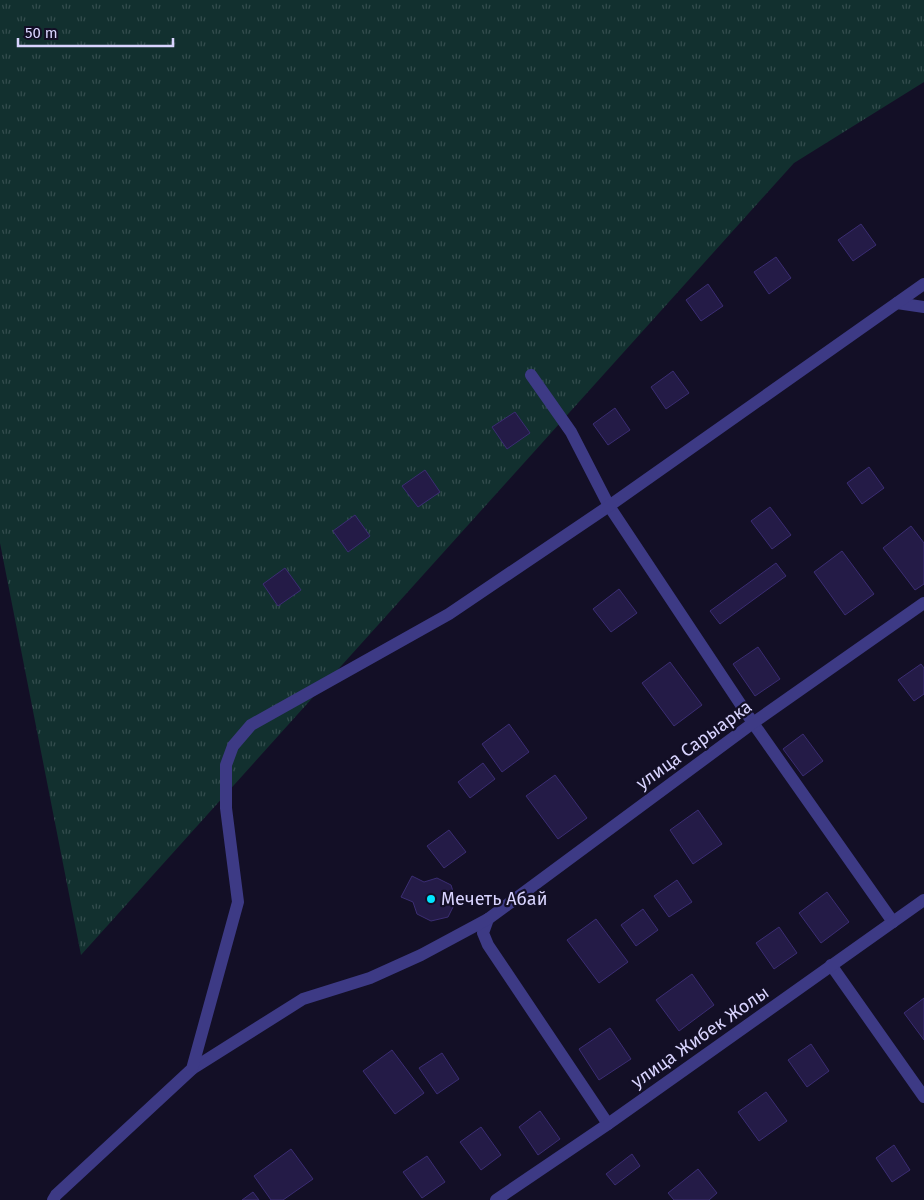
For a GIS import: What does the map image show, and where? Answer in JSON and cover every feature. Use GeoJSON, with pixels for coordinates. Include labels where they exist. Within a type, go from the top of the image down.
{"type":"FeatureCollection","features":[{"type":"Feature","properties":{"kind":"street"},"geometry":{"type":"LineString","coordinates":[[192,1069],[238,902],[226,808],[226,765],[233,746],[251,725],[449,614],[609,506],[924,284]]}},
{"type":"Feature","properties":{"kind":"street"},"geometry":{"type":"LineString","coordinates":[[897,303],[924,307]]}},
{"type":"Feature","properties":{"kind":"street"},"geometry":{"type":"LineString","coordinates":[[531,375],[571,432],[609,506],[753,723],[893,922]]}},
{"type":"Feature","properties":{"kind":"street","name":"улица Сарыарка"},"geometry":{"type":"LineString","coordinates":[[53,1200],[192,1069],[303,999],[370,978],[421,955],[488,919],[753,723],[924,603]]}},
{"type":"Feature","properties":{"kind":"street","name":"улица Жибек Жолы"},"geometry":{"type":"LineString","coordinates":[[503,1198],[924,900]]}},
{"type":"Feature","properties":{"kind":"street"},"geometry":{"type":"LineString","coordinates":[[488,919],[483,933],[488,945],[608,1124]]}},
{"type":"Feature","properties":{"kind":"street"},"geometry":{"type":"LineString","coordinates":[[831,964],[924,1097]]}},
{"type":"Feature","properties":{"kind":"green space"},"geometry":{"type":"Polygon","coordinates":[[[0,0],[924,0],[924,82],[794,163],[81,955],[0,543],[0,0]]]}},
{"type":"Feature","properties":{"kind":"building"},"geometry":{"type":"Polygon","coordinates":[[[861,224],[876,245],[853,261],[838,240],[861,224]]]}},
{"type":"Feature","properties":{"kind":"building"},"geometry":{"type":"Polygon","coordinates":[[[776,257],[791,278],[769,294],[754,272],[776,257]]]}},
{"type":"Feature","properties":{"kind":"building"},"geometry":{"type":"Polygon","coordinates":[[[708,284],[723,306],[701,321],[686,300],[708,284]]]}},
{"type":"Feature","properties":{"kind":"building"},"geometry":{"type":"Polygon","coordinates":[[[673,371],[689,393],[666,409],[651,387],[673,371]]]}},
{"type":"Feature","properties":{"kind":"building"},"geometry":{"type":"Polygon","coordinates":[[[615,408],[630,430],[608,445],[593,424],[615,408]]]}},
{"type":"Feature","properties":{"kind":"building"},"geometry":{"type":"Polygon","coordinates":[[[515,412],[530,433],[507,449],[492,427],[515,412]]]}},
{"type":"Feature","properties":{"kind":"building"},"geometry":{"type":"Polygon","coordinates":[[[869,467],[884,488],[862,504],[847,483],[869,467]]]}},
{"type":"Feature","properties":{"kind":"building"},"geometry":{"type":"Polygon","coordinates":[[[425,470],[440,492],[418,507],[402,486],[425,470]]]}},
{"type":"Feature","properties":{"kind":"building"},"geometry":{"type":"Polygon","coordinates":[[[770,507],[791,535],[772,549],[751,521],[770,507]]]}},
{"type":"Feature","properties":{"kind":"building"},"geometry":{"type":"Polygon","coordinates":[[[355,515],[370,536],[348,552],[333,531],[355,515]]]}},
{"type":"Feature","properties":{"kind":"building"},"geometry":{"type":"Polygon","coordinates":[[[911,526],[924,543],[924,584],[915,590],[883,548],[911,526]]]}},
{"type":"Feature","properties":{"kind":"building"},"geometry":{"type":"Polygon","coordinates":[[[842,551],[874,594],[845,615],[814,572],[842,551]]]}},
{"type":"Feature","properties":{"kind":"building"},"geometry":{"type":"Polygon","coordinates":[[[776,563],[786,576],[720,624],[710,611],[776,563]]]}},
{"type":"Feature","properties":{"kind":"building"},"geometry":{"type":"Polygon","coordinates":[[[285,568],[301,590],[278,606],[263,584],[285,568]]]}},
{"type":"Feature","properties":{"kind":"building"},"geometry":{"type":"Polygon","coordinates":[[[619,589],[637,613],[611,632],[593,609],[619,589]]]}},
{"type":"Feature","properties":{"kind":"building"},"geometry":{"type":"Polygon","coordinates":[[[758,647],[780,679],[755,696],[733,664],[758,647]]]}},
{"type":"Feature","properties":{"kind":"building"},"geometry":{"type":"Polygon","coordinates":[[[670,662],[702,705],[674,726],[642,683],[670,662]]]}},
{"type":"Feature","properties":{"kind":"building"},"geometry":{"type":"Polygon","coordinates":[[[921,664],[924,668],[924,694],[914,701],[898,680],[921,664]]]}},
{"type":"Feature","properties":{"kind":"building"},"geometry":{"type":"Polygon","coordinates":[[[509,724],[529,752],[502,772],[482,744],[509,724]]]}},
{"type":"Feature","properties":{"kind":"building"},"geometry":{"type":"Polygon","coordinates":[[[803,734],[823,761],[803,776],[783,749],[803,734]]]}},
{"type":"Feature","properties":{"kind":"building"},"geometry":{"type":"Polygon","coordinates":[[[483,763],[495,779],[470,798],[458,782],[483,763]]]}},
{"type":"Feature","properties":{"kind":"building"},"geometry":{"type":"Polygon","coordinates":[[[555,775],[587,818],[558,839],[526,796],[555,775]]]}},
{"type":"Feature","properties":{"kind":"building"},"geometry":{"type":"Polygon","coordinates":[[[698,810],[722,844],[693,864],[670,830],[698,810]]]}},
{"type":"Feature","properties":{"kind":"building"},"geometry":{"type":"Polygon","coordinates":[[[449,830],[466,852],[444,868],[427,846],[449,830]]]}},
{"type":"Feature","properties":{"kind":"building","name":"Мечеть Абай"},"geometry":{"type":"Polygon","coordinates":[[[412,876],[424,882],[437,878],[451,885],[456,901],[448,917],[431,921],[417,914],[413,902],[401,897],[412,876]]]}},
{"type":"Feature","properties":{"kind":"building"},"geometry":{"type":"Polygon","coordinates":[[[677,880],[692,902],[669,917],[654,896],[677,880]]]}},
{"type":"Feature","properties":{"kind":"building"},"geometry":{"type":"Polygon","coordinates":[[[827,892],[849,922],[821,943],[799,913],[827,892]]]}},
{"type":"Feature","properties":{"kind":"building"},"geometry":{"type":"Polygon","coordinates":[[[643,909],[658,930],[636,946],[621,925],[643,909]]]}},
{"type":"Feature","properties":{"kind":"building"},"geometry":{"type":"Polygon","coordinates":[[[596,919],[628,962],[599,983],[567,940],[596,919]]]}},
{"type":"Feature","properties":{"kind":"building"},"geometry":{"type":"Polygon","coordinates":[[[779,927],[797,953],[774,969],[756,943],[779,927]]]}},
{"type":"Feature","properties":{"kind":"building"},"geometry":{"type":"Polygon","coordinates":[[[692,974],[714,1005],[679,1031],[656,1000],[692,974]]]}},
{"type":"Feature","properties":{"kind":"building"},"geometry":{"type":"Polygon","coordinates":[[[924,998],[924,1040],[904,1013],[924,998]]]}},
{"type":"Feature","properties":{"kind":"building"},"geometry":{"type":"Polygon","coordinates":[[[610,1028],[631,1059],[599,1080],[579,1049],[610,1028]]]}},
{"type":"Feature","properties":{"kind":"building"},"geometry":{"type":"Polygon","coordinates":[[[811,1044],[829,1071],[807,1087],[788,1060],[811,1044]]]}},
{"type":"Feature","properties":{"kind":"building"},"geometry":{"type":"Polygon","coordinates":[[[392,1050],[424,1093],[395,1114],[363,1071],[392,1050]]]}},
{"type":"Feature","properties":{"kind":"building"},"geometry":{"type":"Polygon","coordinates":[[[442,1053],[459,1079],[437,1094],[419,1068],[442,1053]]]}},
{"type":"Feature","properties":{"kind":"building"},"geometry":{"type":"Polygon","coordinates":[[[766,1092],[787,1121],[759,1141],[738,1112],[766,1092]]]}},
{"type":"Feature","properties":{"kind":"building"},"geometry":{"type":"Polygon","coordinates":[[[540,1111],[560,1139],[538,1155],[519,1127],[540,1111]]]}},
{"type":"Feature","properties":{"kind":"building"},"geometry":{"type":"Polygon","coordinates":[[[481,1127],[501,1155],[481,1170],[460,1142],[481,1127]]]}},
{"type":"Feature","properties":{"kind":"building"},"geometry":{"type":"Polygon","coordinates":[[[894,1145],[910,1170],[892,1182],[876,1158],[894,1145]]]}},
{"type":"Feature","properties":{"kind":"building"},"geometry":{"type":"Polygon","coordinates":[[[291,1149],[313,1179],[283,1200],[271,1200],[254,1176],[291,1149]]]}},
{"type":"Feature","properties":{"kind":"building"},"geometry":{"type":"Polygon","coordinates":[[[632,1154],[640,1166],[615,1185],[606,1174],[632,1154]]]}},
{"type":"Feature","properties":{"kind":"building"},"geometry":{"type":"Polygon","coordinates":[[[427,1156],[445,1182],[422,1198],[403,1172],[427,1156]]]}},
{"type":"Feature","properties":{"kind":"building"},"geometry":{"type":"Polygon","coordinates":[[[698,1169],[717,1193],[709,1200],[674,1200],[668,1193],[698,1169]]]}},
{"type":"Feature","properties":{"kind":"building"},"geometry":{"type":"Polygon","coordinates":[[[253,1192],[259,1200],[242,1200],[253,1192]]]}},
{"type":"Feature","properties":{"kind":"place","name":"Мечеть Абай"},"geometry":{"type":"Point","coordinates":[431,899]}}]}
